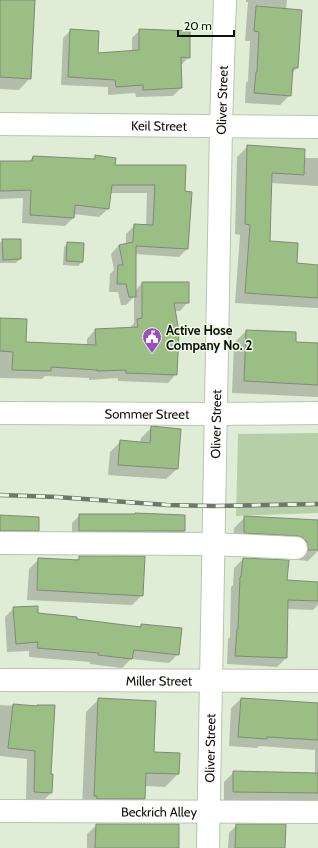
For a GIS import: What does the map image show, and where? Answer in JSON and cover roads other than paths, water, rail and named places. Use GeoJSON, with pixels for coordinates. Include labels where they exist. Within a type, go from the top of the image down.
{"type":"FeatureCollection","features":[{"type":"Feature","properties":{"kind":"street","name":"Oliver Street"},"geometry":{"type":"LineString","coordinates":[[208,848],[221,126],[225,0]]}},
{"type":"Feature","properties":{"kind":"street","name":"Keil Street"},"geometry":{"type":"LineString","coordinates":[[0,124],[318,127]]}},
{"type":"Feature","properties":{"kind":"street","name":"Sommer Street"},"geometry":{"type":"LineString","coordinates":[[0,413],[318,413]]}},
{"type":"Feature","properties":{"kind":"street"},"geometry":{"type":"LineString","coordinates":[[0,543],[213,544],[296,548]]}},
{"type":"Feature","properties":{"kind":"street","name":"Miller Street"},"geometry":{"type":"LineString","coordinates":[[0,680],[318,681]]}},
{"type":"Feature","properties":{"kind":"street","name":"Beckrich Alley"},"geometry":{"type":"LineString","coordinates":[[0,811],[318,812]]}},
{"type":"Feature","properties":{"kind":"railway"},"geometry":{"type":"LineString","coordinates":[[0,495],[57,497],[167,505],[214,506],[318,504]]}},
{"type":"Feature","properties":{"kind":"place","name":"Active Hose Company No. 2"},"geometry":{"type":"Point","coordinates":[152,354]}}]}
